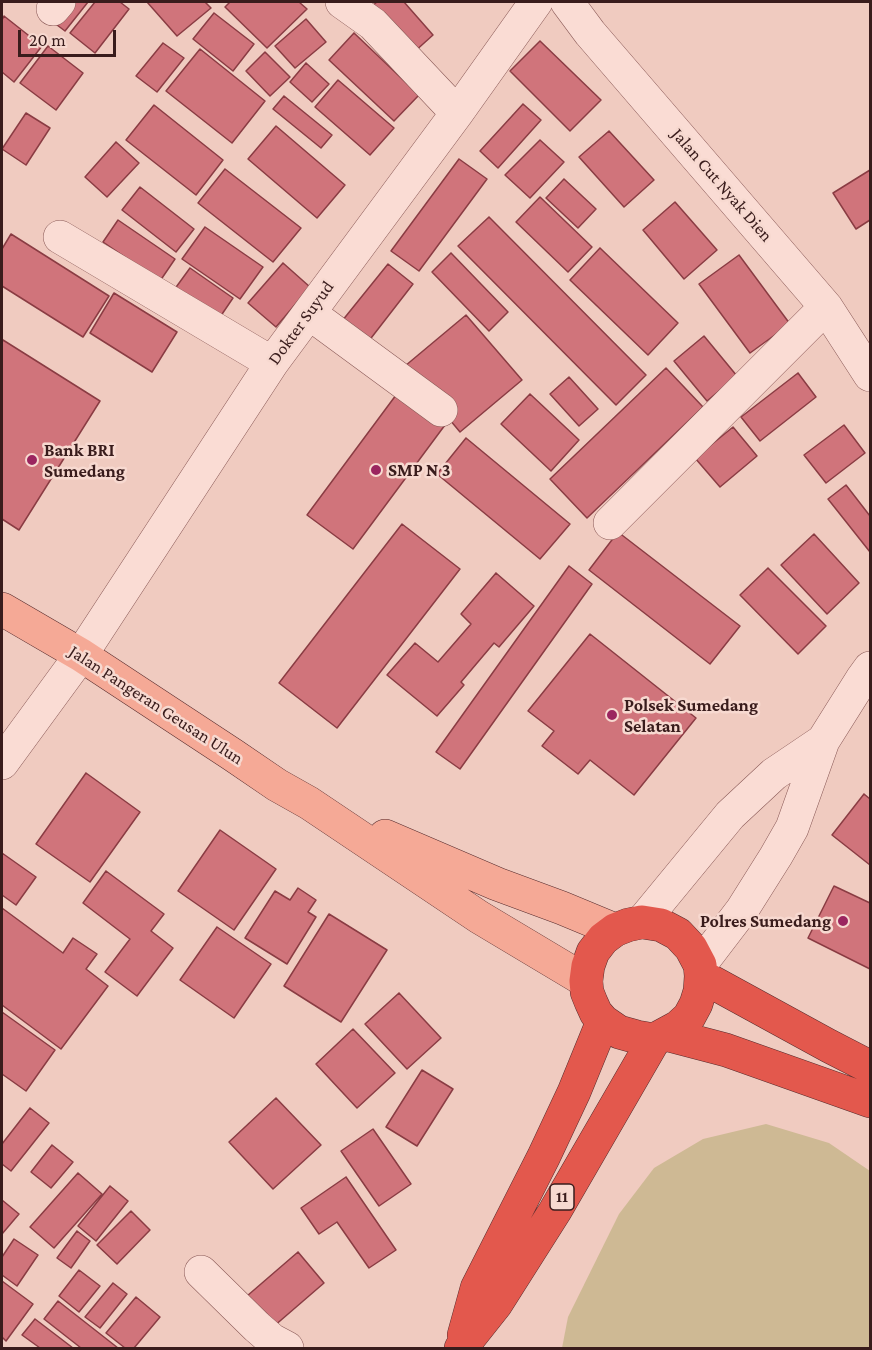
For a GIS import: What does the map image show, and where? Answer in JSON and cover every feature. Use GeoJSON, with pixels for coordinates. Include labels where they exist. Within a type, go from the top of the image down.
{"type":"FeatureCollection","features":[{"type":"Feature","properties":{"kind":"highway"},"geometry":{"type":"LineString","coordinates":[[870,1067],[829,1047],[700,970],[691,948],[678,934],[661,925],[628,926],[603,939],[593,952],[588,966],[587,992],[603,1021],[619,1032],[637,1037],[660,1037],[726,1050],[870,1101]]}},
{"type":"Feature","properties":{"kind":"highway","name":"11"},"geometry":{"type":"LineString","coordinates":[[461,1348],[496,1304],[660,1037],[678,1027],[689,1017],[700,991],[700,970]]}},
{"type":"Feature","properties":{"kind":"highway","name":"11"},"geometry":{"type":"LineString","coordinates":[[461,1348],[477,1288],[544,1156],[574,1092],[603,1021]]}},
{"type":"Feature","properties":{"kind":"main road","name":"Jalan Pangeran Geusan Ulun"},"geometry":{"type":"LineString","coordinates":[[2,609],[81,656],[277,785],[309,803]]}},
{"type":"Feature","properties":{"kind":"main road"},"geometry":{"type":"LineString","coordinates":[[309,803],[497,884],[562,908],[628,926]]}},
{"type":"Feature","properties":{"kind":"main road"},"geometry":{"type":"LineString","coordinates":[[309,803],[479,917],[586,981]]}},
{"type":"Feature","properties":{"kind":"street"},"geometry":{"type":"LineString","coordinates":[[342,2],[373,24],[457,113]]}},
{"type":"Feature","properties":{"kind":"street","name":"Dokter Suyud"},"geometry":{"type":"LineString","coordinates":[[2,763],[81,656],[272,363],[536,2]]}},
{"type":"Feature","properties":{"kind":"street","name":"Jalan Cut Nyak Dien"},"geometry":{"type":"LineString","coordinates":[[567,2],[590,33],[826,307],[870,375]]}},
{"type":"Feature","properties":{"kind":"street"},"geometry":{"type":"LineString","coordinates":[[60,237],[272,363]]}},
{"type":"Feature","properties":{"kind":"street"},"geometry":{"type":"LineString","coordinates":[[610,523],[826,307]]}},
{"type":"Feature","properties":{"kind":"street"},"geometry":{"type":"LineString","coordinates":[[309,313],[441,410]]}},
{"type":"Feature","properties":{"kind":"street"},"geometry":{"type":"LineString","coordinates":[[700,970],[742,910],[792,828],[823,741],[870,668]]}},
{"type":"Feature","properties":{"kind":"street"},"geometry":{"type":"LineString","coordinates":[[628,926],[730,815],[774,774],[823,741]]}},
{"type":"Feature","properties":{"kind":"street"},"geometry":{"type":"LineString","coordinates":[[201,1272],[257,1327],[272,1340],[287,1348]]}},
{"type":"Feature","properties":{"kind":"shaded area"},"geometry":{"type":"Polygon","coordinates":[[[766,1124],[829,1143],[870,1171],[870,1348],[562,1348],[568,1317],[619,1214],[654,1168],[703,1139],[766,1124]]]}},
{"type":"Feature","properties":{"kind":"building"},"geometry":{"type":"Polygon","coordinates":[[[69,2],[88,2],[65,31],[53,22],[69,2]]]}},
{"type":"Feature","properties":{"kind":"building"},"geometry":{"type":"Polygon","coordinates":[[[95,2],[120,2],[129,9],[95,53],[70,33],[95,2]]]}},
{"type":"Feature","properties":{"kind":"building"},"geometry":{"type":"Polygon","coordinates":[[[147,2],[205,2],[211,8],[177,36],[147,2]]]}},
{"type":"Feature","properties":{"kind":"building"},"geometry":{"type":"Polygon","coordinates":[[[230,2],[299,2],[307,9],[267,48],[225,7],[230,2]]]}},
{"type":"Feature","properties":{"kind":"building"},"geometry":{"type":"Polygon","coordinates":[[[377,2],[404,2],[433,35],[413,53],[372,6],[377,2]]]}},
{"type":"Feature","properties":{"kind":"building"},"geometry":{"type":"Polygon","coordinates":[[[214,13],[254,44],[233,71],[193,39],[214,13]]]}},
{"type":"Feature","properties":{"kind":"building"},"geometry":{"type":"Polygon","coordinates":[[[4,16],[42,46],[14,82],[2,72],[2,20],[4,16]]]}},
{"type":"Feature","properties":{"kind":"building"},"geometry":{"type":"Polygon","coordinates":[[[306,19],[326,42],[295,68],[275,46],[306,19]]]}},
{"type":"Feature","properties":{"kind":"building"},"geometry":{"type":"Polygon","coordinates":[[[354,33],[419,95],[394,121],[329,60],[354,33]]]}},
{"type":"Feature","properties":{"kind":"building"},"geometry":{"type":"Polygon","coordinates":[[[540,41],[601,100],[570,131],[510,71],[540,41]]]}},
{"type":"Feature","properties":{"kind":"building"},"geometry":{"type":"Polygon","coordinates":[[[163,43],[184,58],[157,92],[136,76],[163,43]]]}},
{"type":"Feature","properties":{"kind":"building"},"geometry":{"type":"Polygon","coordinates":[[[48,46],[83,73],[56,110],[20,83],[48,46]]]}},
{"type":"Feature","properties":{"kind":"building"},"geometry":{"type":"Polygon","coordinates":[[[200,49],[265,101],[232,143],[166,91],[200,49]]]}},
{"type":"Feature","properties":{"kind":"building"},"geometry":{"type":"Polygon","coordinates":[[[265,52],[290,77],[270,96],[246,71],[265,52]]]}},
{"type":"Feature","properties":{"kind":"building"},"geometry":{"type":"Polygon","coordinates":[[[306,63],[329,84],[312,102],[290,82],[306,63]]]}},
{"type":"Feature","properties":{"kind":"building"},"geometry":{"type":"Polygon","coordinates":[[[338,80],[394,128],[370,155],[315,107],[338,80]]]}},
{"type":"Feature","properties":{"kind":"building"},"geometry":{"type":"Polygon","coordinates":[[[284,96],[332,135],[321,148],[273,109],[284,96]]]}},
{"type":"Feature","properties":{"kind":"building"},"geometry":{"type":"Polygon","coordinates":[[[523,104],[541,120],[498,168],[480,151],[523,104]]]}},
{"type":"Feature","properties":{"kind":"building"},"geometry":{"type":"Polygon","coordinates":[[[154,105],[223,160],[196,195],[126,140],[154,105]]]}},
{"type":"Feature","properties":{"kind":"building"},"geometry":{"type":"Polygon","coordinates":[[[26,113],[50,128],[26,165],[2,149],[26,113]]]}},
{"type":"Feature","properties":{"kind":"building"},"geometry":{"type":"Polygon","coordinates":[[[276,126],[345,185],[317,218],[248,159],[276,126]]]}},
{"type":"Feature","properties":{"kind":"building"},"geometry":{"type":"Polygon","coordinates":[[[609,131],[654,180],[624,207],[579,157],[609,131]]]}},
{"type":"Feature","properties":{"kind":"building"},"geometry":{"type":"Polygon","coordinates":[[[540,140],[564,162],[530,198],[505,175],[540,140]]]}},
{"type":"Feature","properties":{"kind":"building"},"geometry":{"type":"Polygon","coordinates":[[[116,142],[139,163],[107,197],[85,177],[116,142]]]}},
{"type":"Feature","properties":{"kind":"building"},"geometry":{"type":"Polygon","coordinates":[[[459,159],[487,179],[419,271],[391,251],[459,159]]]}},
{"type":"Feature","properties":{"kind":"building"},"geometry":{"type":"Polygon","coordinates":[[[225,169],[301,228],[273,262],[198,203],[225,169]]]}},
{"type":"Feature","properties":{"kind":"building"},"geometry":{"type":"Polygon","coordinates":[[[870,170],[870,220],[856,229],[833,193],[870,170]]]}},
{"type":"Feature","properties":{"kind":"building"},"geometry":{"type":"Polygon","coordinates":[[[564,179],[596,209],[578,228],[546,198],[564,179]]]}},
{"type":"Feature","properties":{"kind":"building"},"geometry":{"type":"Polygon","coordinates":[[[140,187],[194,229],[176,252],[122,210],[140,187]]]}},
{"type":"Feature","properties":{"kind":"building"},"geometry":{"type":"Polygon","coordinates":[[[540,197],[592,247],[568,272],[516,222],[540,197]]]}},
{"type":"Feature","properties":{"kind":"building"},"geometry":{"type":"Polygon","coordinates":[[[675,202],[717,250],[684,279],[643,230],[675,202]]]}},
{"type":"Feature","properties":{"kind":"building"},"geometry":{"type":"Polygon","coordinates":[[[489,217],[646,375],[616,405],[458,246],[489,217]]]}},
{"type":"Feature","properties":{"kind":"building"},"geometry":{"type":"Polygon","coordinates":[[[118,220],[175,259],[160,281],[103,242],[118,220]]]}},
{"type":"Feature","properties":{"kind":"building"},"geometry":{"type":"Polygon","coordinates":[[[205,227],[263,267],[240,299],[182,259],[205,227]]]}},
{"type":"Feature","properties":{"kind":"building"},"geometry":{"type":"Polygon","coordinates":[[[11,234],[109,296],[83,337],[2,286],[2,249],[11,234]]]}},
{"type":"Feature","properties":{"kind":"building"},"geometry":{"type":"Polygon","coordinates":[[[600,248],[678,323],[648,355],[570,280],[600,248]]]}},
{"type":"Feature","properties":{"kind":"building"},"geometry":{"type":"Polygon","coordinates":[[[451,253],[508,312],[489,331],[432,272],[451,253]]]}},
{"type":"Feature","properties":{"kind":"building"},"geometry":{"type":"Polygon","coordinates":[[[739,255],[790,324],[750,353],[699,284],[739,255]]]}},
{"type":"Feature","properties":{"kind":"building"},"geometry":{"type":"Polygon","coordinates":[[[283,263],[310,287],[276,327],[248,303],[283,263]]]}},
{"type":"Feature","properties":{"kind":"building"},"geometry":{"type":"Polygon","coordinates":[[[388,264],[413,284],[368,342],[342,321],[388,264]]]}},
{"type":"Feature","properties":{"kind":"building"},"geometry":{"type":"Polygon","coordinates":[[[190,268],[233,298],[218,320],[174,290],[190,268]]]}},
{"type":"Feature","properties":{"kind":"building"},"geometry":{"type":"Polygon","coordinates":[[[114,293],[177,332],[152,372],[90,333],[114,293]]]}},
{"type":"Feature","properties":{"kind":"building"},"geometry":{"type":"Polygon","coordinates":[[[466,315],[522,380],[460,432],[405,366],[466,315]]]}},
{"type":"Feature","properties":{"kind":"building"},"geometry":{"type":"Polygon","coordinates":[[[704,336],[737,376],[707,401],[674,361],[704,336]]]}},
{"type":"Feature","properties":{"kind":"building","name":"Bank BRI Sumedang"},"geometry":{"type":"Polygon","coordinates":[[[3,340],[100,401],[19,530],[2,519],[3,340]]]}},
{"type":"Feature","properties":{"kind":"building"},"geometry":{"type":"Polygon","coordinates":[[[666,368],[703,407],[587,518],[550,479],[666,368]]]}},
{"type":"Feature","properties":{"kind":"building"},"geometry":{"type":"Polygon","coordinates":[[[798,373],[816,397],[760,441],[741,417],[798,373]]]}},
{"type":"Feature","properties":{"kind":"building"},"geometry":{"type":"Polygon","coordinates":[[[569,377],[598,409],[579,426],[550,394],[569,377]]]}},
{"type":"Feature","properties":{"kind":"building","name":"SMP N 3"},"geometry":{"type":"Polygon","coordinates":[[[399,391],[445,425],[353,549],[307,515],[399,391]]]}},
{"type":"Feature","properties":{"kind":"building"},"geometry":{"type":"Polygon","coordinates":[[[530,394],[579,440],[551,471],[501,424],[530,394]]]}},
{"type":"Feature","properties":{"kind":"building"},"geometry":{"type":"Polygon","coordinates":[[[844,425],[865,453],[826,483],[804,455],[844,425]]]}},
{"type":"Feature","properties":{"kind":"building"},"geometry":{"type":"Polygon","coordinates":[[[733,427],[757,456],[720,487],[695,458],[733,427]]]}},
{"type":"Feature","properties":{"kind":"building"},"geometry":{"type":"Polygon","coordinates":[[[466,438],[570,524],[540,559],[437,474],[466,438]]]}},
{"type":"Feature","properties":{"kind":"building"},"geometry":{"type":"Polygon","coordinates":[[[846,485],[870,516],[870,552],[828,499],[846,485]]]}},
{"type":"Feature","properties":{"kind":"building"},"geometry":{"type":"Polygon","coordinates":[[[402,524],[460,569],[337,728],[279,683],[402,524]]]}},
{"type":"Feature","properties":{"kind":"building"},"geometry":{"type":"Polygon","coordinates":[[[618,532],[740,626],[710,664],[589,570],[618,532]]]}},
{"type":"Feature","properties":{"kind":"building"},"geometry":{"type":"Polygon","coordinates":[[[814,534],[859,583],[827,614],[781,565],[814,534]]]}},
{"type":"Feature","properties":{"kind":"building"},"geometry":{"type":"Polygon","coordinates":[[[569,566],[592,584],[460,769],[436,752],[569,566]]]}},
{"type":"Feature","properties":{"kind":"building"},"geometry":{"type":"Polygon","coordinates":[[[768,568],[826,626],[798,654],[740,595],[768,568]]]}},
{"type":"Feature","properties":{"kind":"building"},"geometry":{"type":"Polygon","coordinates":[[[496,573],[534,606],[499,647],[494,643],[461,682],[464,685],[437,716],[387,675],[415,643],[438,662],[471,624],[461,614],[496,573]]]}},
{"type":"Feature","properties":{"kind":"building","name":"Polsek Sumedang Selatan"},"geometry":{"type":"Polygon","coordinates":[[[590,634],[696,718],[634,795],[590,760],[578,774],[542,746],[554,731],[528,711],[590,634]]]}},
{"type":"Feature","properties":{"kind":"building"},"geometry":{"type":"Polygon","coordinates":[[[86,773],[140,812],[90,882],[36,844],[86,773]]]}},
{"type":"Feature","properties":{"kind":"building"},"geometry":{"type":"Polygon","coordinates":[[[864,794],[870,799],[870,865],[832,835],[864,794]]]}},
{"type":"Feature","properties":{"kind":"building"},"geometry":{"type":"Polygon","coordinates":[[[220,830],[276,869],[234,930],[178,891],[220,830]]]}},
{"type":"Feature","properties":{"kind":"building"},"geometry":{"type":"Polygon","coordinates":[[[2,853],[36,877],[16,905],[2,895],[2,853]]]}},
{"type":"Feature","properties":{"kind":"building"},"geometry":{"type":"Polygon","coordinates":[[[106,871],[164,914],[151,931],[173,948],[137,996],[105,972],[130,939],[83,903],[106,871]]]}},
{"type":"Feature","properties":{"kind":"building","name":"Polres Sumedang"},"geometry":{"type":"Polygon","coordinates":[[[834,886],[870,903],[870,969],[808,938],[834,886]]]}},
{"type":"Feature","properties":{"kind":"building"},"geometry":{"type":"Polygon","coordinates":[[[298,888],[316,900],[308,912],[316,917],[287,964],[245,938],[275,891],[290,900],[298,888]]]}},
{"type":"Feature","properties":{"kind":"building"},"geometry":{"type":"Polygon","coordinates":[[[2,908],[63,953],[73,938],[97,954],[86,969],[108,986],[61,1049],[2,1005],[2,908]]]}},
{"type":"Feature","properties":{"kind":"building"},"geometry":{"type":"Polygon","coordinates":[[[329,914],[387,950],[341,1022],[284,986],[329,914]]]}},
{"type":"Feature","properties":{"kind":"building"},"geometry":{"type":"Polygon","coordinates":[[[217,927],[271,964],[234,1018],[180,980],[217,927]]]}},
{"type":"Feature","properties":{"kind":"building"},"geometry":{"type":"Polygon","coordinates":[[[399,993],[441,1038],[407,1069],[365,1024],[399,993]]]}},
{"type":"Feature","properties":{"kind":"building"},"geometry":{"type":"Polygon","coordinates":[[[2,1012],[55,1050],[26,1091],[2,1074],[2,1012]]]}},
{"type":"Feature","properties":{"kind":"building"},"geometry":{"type":"Polygon","coordinates":[[[353,1029],[395,1073],[357,1108],[316,1064],[353,1029]]]}},
{"type":"Feature","properties":{"kind":"building"},"geometry":{"type":"Polygon","coordinates":[[[422,1070],[453,1089],[417,1146],[386,1127],[422,1070]]]}},
{"type":"Feature","properties":{"kind":"building"},"geometry":{"type":"Polygon","coordinates":[[[276,1098],[321,1145],[273,1189],[229,1142],[276,1098]]]}},
{"type":"Feature","properties":{"kind":"building"},"geometry":{"type":"Polygon","coordinates":[[[30,1108],[49,1123],[11,1171],[2,1164],[2,1144],[30,1108]]]}},
{"type":"Feature","properties":{"kind":"building"},"geometry":{"type":"Polygon","coordinates":[[[373,1129],[411,1184],[379,1206],[341,1151],[373,1129]]]}},
{"type":"Feature","properties":{"kind":"building"},"geometry":{"type":"Polygon","coordinates":[[[52,1145],[73,1162],[51,1188],[31,1172],[52,1145]]]}},
{"type":"Feature","properties":{"kind":"building"},"geometry":{"type":"Polygon","coordinates":[[[78,1173],[102,1194],[54,1248],[30,1227],[78,1173]]]}},
{"type":"Feature","properties":{"kind":"building"},"geometry":{"type":"Polygon","coordinates":[[[346,1177],[396,1250],[369,1268],[337,1222],[319,1234],[301,1208],[346,1177]]]}},
{"type":"Feature","properties":{"kind":"building"},"geometry":{"type":"Polygon","coordinates":[[[110,1186],[128,1201],[96,1241],[78,1226],[110,1186]]]}},
{"type":"Feature","properties":{"kind":"building"},"geometry":{"type":"Polygon","coordinates":[[[2,1200],[19,1214],[2,1234],[2,1200]]]}},
{"type":"Feature","properties":{"kind":"building"},"geometry":{"type":"Polygon","coordinates":[[[131,1211],[150,1230],[117,1264],[97,1245],[131,1211]]]}},
{"type":"Feature","properties":{"kind":"building"},"geometry":{"type":"Polygon","coordinates":[[[77,1231],[90,1241],[71,1268],[57,1258],[77,1231]]]}},
{"type":"Feature","properties":{"kind":"building"},"geometry":{"type":"Polygon","coordinates":[[[14,1239],[38,1255],[17,1286],[2,1275],[2,1257],[14,1239]]]}},
{"type":"Feature","properties":{"kind":"building"},"geometry":{"type":"Polygon","coordinates":[[[298,1252],[324,1283],[273,1327],[247,1296],[298,1252]]]}},
{"type":"Feature","properties":{"kind":"building"},"geometry":{"type":"Polygon","coordinates":[[[79,1270],[100,1286],[79,1312],[59,1296],[79,1270]]]}},
{"type":"Feature","properties":{"kind":"building"},"geometry":{"type":"Polygon","coordinates":[[[2,1281],[33,1304],[6,1341],[2,1337],[2,1281]]]}},
{"type":"Feature","properties":{"kind":"building"},"geometry":{"type":"Polygon","coordinates":[[[113,1283],[127,1294],[100,1328],[85,1317],[113,1283]]]}},
{"type":"Feature","properties":{"kind":"building"},"geometry":{"type":"Polygon","coordinates":[[[136,1297],[160,1317],[134,1348],[125,1348],[106,1333],[136,1297]]]}},
{"type":"Feature","properties":{"kind":"building"},"geometry":{"type":"Polygon","coordinates":[[[58,1301],[118,1348],[81,1348],[44,1319],[58,1301]]]}},
{"type":"Feature","properties":{"kind":"building"},"geometry":{"type":"Polygon","coordinates":[[[35,1319],[73,1348],[40,1348],[22,1335],[35,1319]]]}},
{"type":"Feature","properties":{"kind":"place","name":"Bank BRI Sumedang"},"geometry":{"type":"Point","coordinates":[32,460]}},
{"type":"Feature","properties":{"kind":"place","name":"SMP N 3"},"geometry":{"type":"Point","coordinates":[376,470]}},
{"type":"Feature","properties":{"kind":"place","name":"Polsek Sumedang Selatan"},"geometry":{"type":"Point","coordinates":[612,715]}},
{"type":"Feature","properties":{"kind":"place","name":"Polres Sumedang"},"geometry":{"type":"Point","coordinates":[843,921]}}]}
